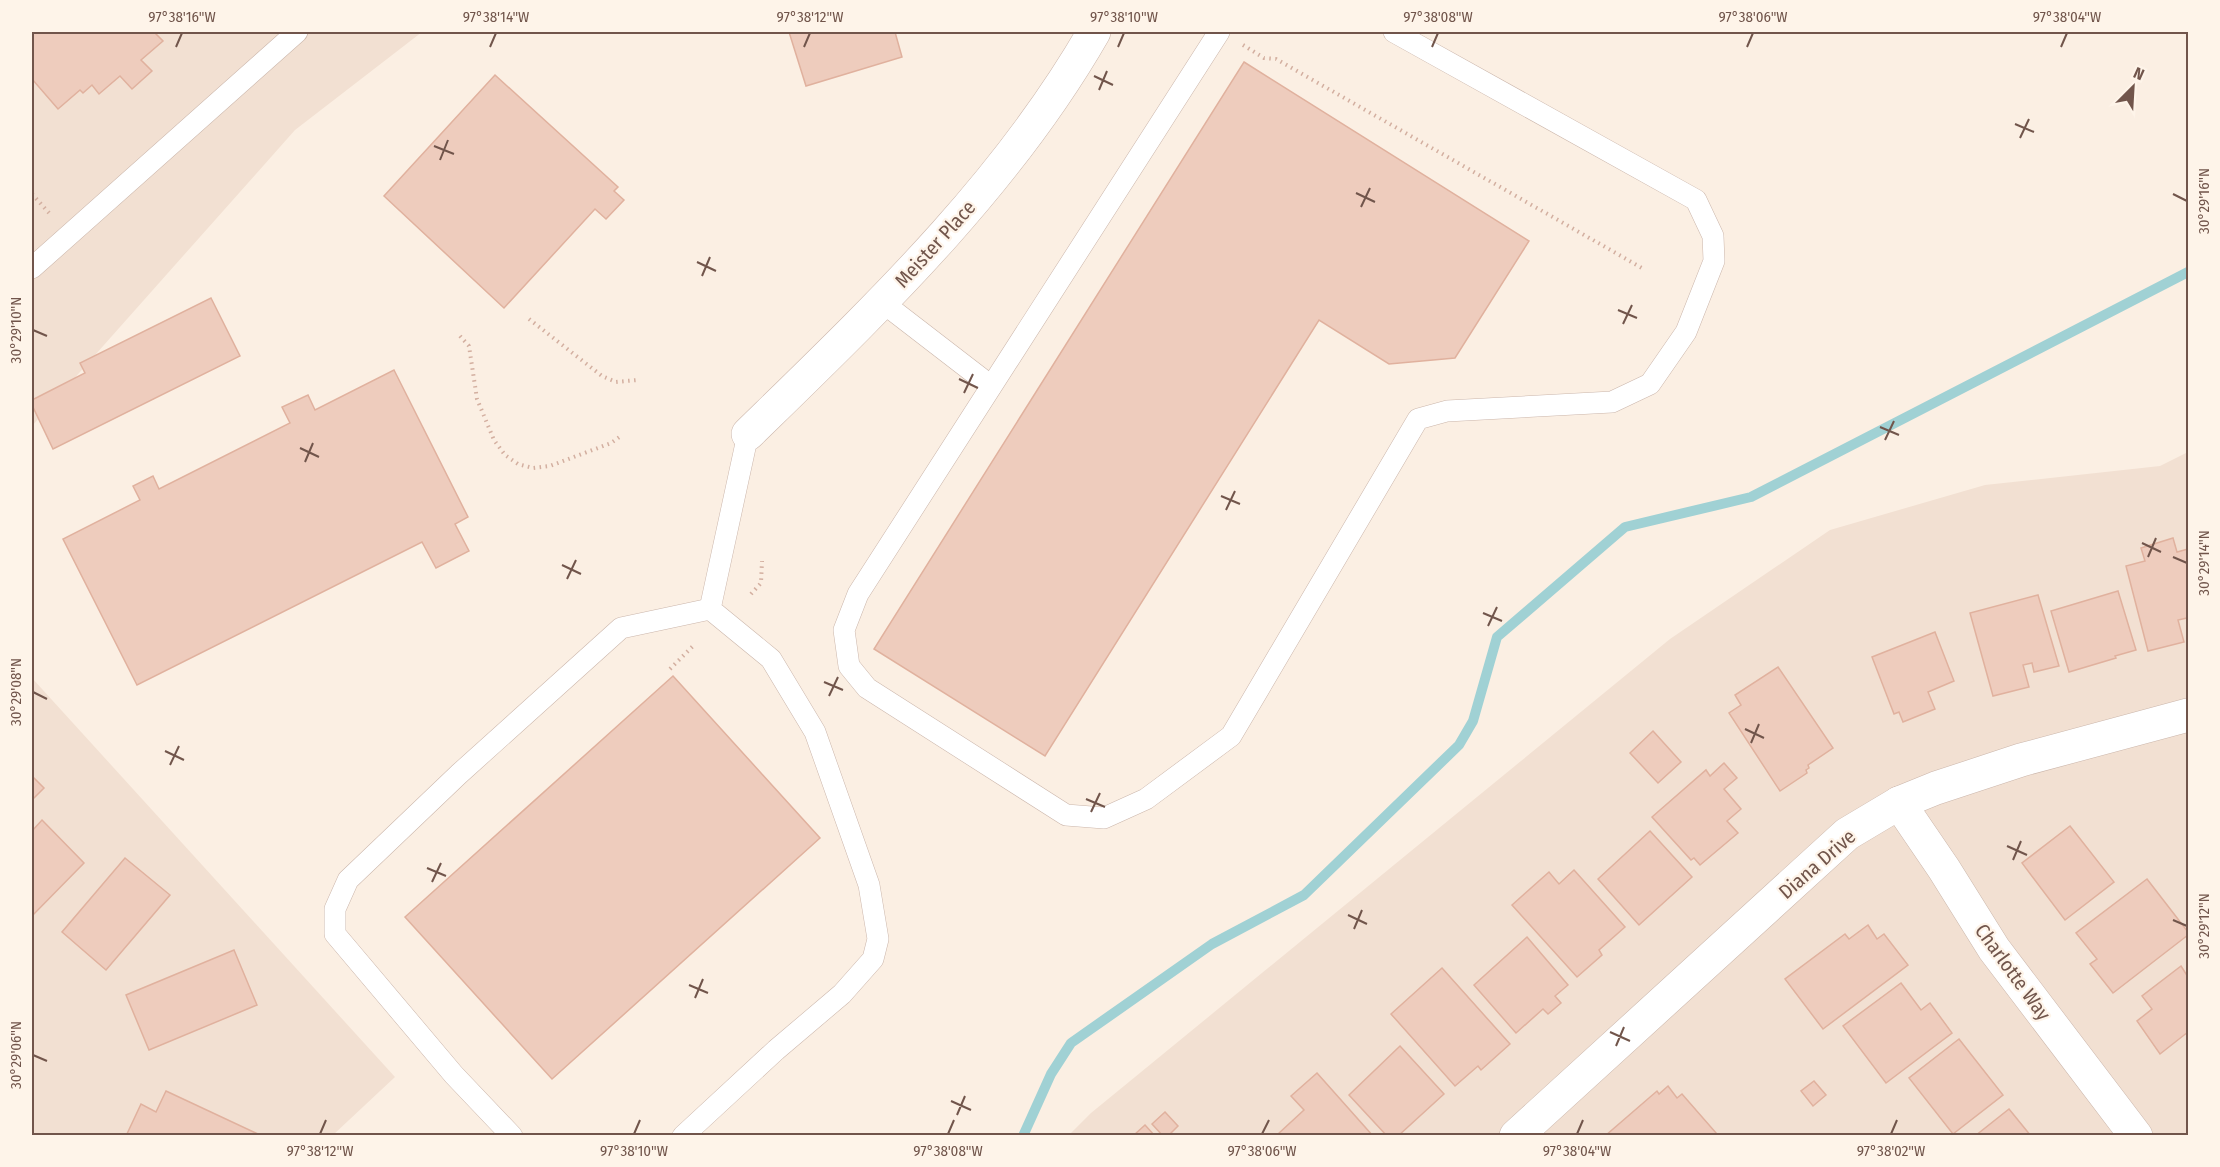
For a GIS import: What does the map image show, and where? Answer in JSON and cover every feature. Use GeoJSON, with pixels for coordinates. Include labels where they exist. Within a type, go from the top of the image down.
{"type":"FeatureCollection","features":[{"type":"Feature","properties":{"kind":"street","name":"Meister Place"},"geometry":{"type":"LineString","coordinates":[[748,434],[882,302],[947,233],[996,175],[1057,93],[1094,32]]}},
{"type":"Feature","properties":{"kind":"street","name":"Diana Drive"},"geometry":{"type":"LineString","coordinates":[[1516,1136],[1846,834],[1899,803],[1936,788],[2021,760],[2188,715]]}},
{"type":"Feature","properties":{"kind":"street","name":"Charlotte Way"},"geometry":{"type":"LineString","coordinates":[[1899,803],[1994,949],[2136,1136]]}},
{"type":"Feature","properties":{"kind":"lane"},"geometry":{"type":"LineString","coordinates":[[32,268],[297,32]]}},
{"type":"Feature","properties":{"kind":"lane"},"geometry":{"type":"LineString","coordinates":[[1219,32],[858,594],[844,630],[849,666],[867,688],[1066,815],[1104,818],[1146,799],[1231,736],[1418,419],[1447,411],[1612,402],[1650,384],[1686,332],[1714,261],[1713,236],[1696,200],[1394,32]]}},
{"type":"Feature","properties":{"kind":"lane"},"geometry":{"type":"LineString","coordinates":[[882,302],[992,386]]}},
{"type":"Feature","properties":{"kind":"lane"},"geometry":{"type":"LineString","coordinates":[[710,609],[748,434]]}},
{"type":"Feature","properties":{"kind":"lane"},"geometry":{"type":"LineString","coordinates":[[512,1136],[454,1075],[335,934],[335,909],[348,879],[459,774],[621,628],[710,609]]}},
{"type":"Feature","properties":{"kind":"lane"},"geometry":{"type":"LineString","coordinates":[[683,1136],[776,1050],[842,994],[873,959],[878,939],[868,885],[815,732],[771,659],[710,609]]}},
{"type":"Feature","properties":{"kind":"path"},"geometry":{"type":"LineString","coordinates":[[1242,44],[1264,58],[1276,59],[1287,64],[1642,268]]}},
{"type":"Feature","properties":{"kind":"path"},"geometry":{"type":"LineString","coordinates":[[530,319],[602,376],[616,382],[637,380]]}},
{"type":"Feature","properties":{"kind":"path"},"geometry":{"type":"LineString","coordinates":[[460,336],[469,346],[477,399],[494,440],[505,454],[518,464],[533,468],[549,466],[611,443],[621,436]]}},
{"type":"Feature","properties":{"kind":"path"},"geometry":{"type":"LineString","coordinates":[[751,594],[761,583],[762,561]]}},
{"type":"Feature","properties":{"kind":"path"},"geometry":{"type":"LineString","coordinates":[[670,669],[695,644]]}},
{"type":"Feature","properties":{"kind":"shaded area"},"geometry":{"type":"Polygon","coordinates":[[[32,32],[422,32],[295,130],[32,426],[32,32]]]}},
{"type":"Feature","properties":{"kind":"shaded area"},"geometry":{"type":"Polygon","coordinates":[[[2188,452],[2188,1135],[1068,1136],[1091,1113],[1670,639],[1830,530],[1985,485],[2160,466],[2188,452]]]}},
{"type":"Feature","properties":{"kind":"shaded area"},"geometry":{"type":"Polygon","coordinates":[[[32,678],[395,1077],[333,1135],[32,1135],[32,678]]]}},
{"type":"Feature","properties":{"kind":"building"},"geometry":{"type":"Polygon","coordinates":[[[32,32],[154,32],[163,41],[141,60],[152,71],[132,89],[120,76],[99,94],[92,85],[83,93],[80,90],[58,109],[32,79],[32,32]]]}},
{"type":"Feature","properties":{"kind":"building"},"geometry":{"type":"Polygon","coordinates":[[[789,32],[895,32],[902,57],[806,86],[789,32]]]}},
{"type":"Feature","properties":{"kind":"building"},"geometry":{"type":"Polygon","coordinates":[[[1244,62],[1529,241],[1455,358],[1389,364],[1319,320],[1045,756],[874,649],[1244,62]]]}},
{"type":"Feature","properties":{"kind":"building"},"geometry":{"type":"Polygon","coordinates":[[[495,75],[618,187],[614,191],[624,200],[606,219],[595,209],[504,308],[384,196],[495,75]]]}},
{"type":"Feature","properties":{"kind":"building"},"geometry":{"type":"Polygon","coordinates":[[[211,298],[240,356],[53,449],[32,405],[32,400],[85,373],[80,363],[211,298]]]}},
{"type":"Feature","properties":{"kind":"building"},"geometry":{"type":"Polygon","coordinates":[[[394,370],[468,517],[455,524],[469,551],[436,568],[422,542],[137,685],[63,539],[140,500],[133,486],[153,476],[159,489],[290,423],[282,407],[308,395],[315,410],[394,370]]]}},
{"type":"Feature","properties":{"kind":"building"},"geometry":{"type":"Polygon","coordinates":[[[2173,538],[2177,552],[2188,549],[2188,622],[2187,618],[2178,620],[2184,642],[2148,651],[2126,566],[2145,561],[2141,548],[2173,538]]]}},
{"type":"Feature","properties":{"kind":"building"},"geometry":{"type":"Polygon","coordinates":[[[2118,591],[2136,650],[2069,672],[2051,611],[2118,591]]]}},
{"type":"Feature","properties":{"kind":"building"},"geometry":{"type":"Polygon","coordinates":[[[2038,595],[2059,666],[2034,672],[2032,663],[2023,665],[2029,687],[1993,696],[1970,613],[2038,595]]]}},
{"type":"Feature","properties":{"kind":"building"},"geometry":{"type":"Polygon","coordinates":[[[1935,632],[1954,681],[1928,692],[1935,709],[1903,722],[1899,712],[1894,714],[1872,657],[1935,632]]]}},
{"type":"Feature","properties":{"kind":"building"},"geometry":{"type":"Polygon","coordinates":[[[1778,667],[1833,748],[1808,765],[1807,773],[1780,791],[1729,713],[1741,705],[1735,695],[1778,667]]]}},
{"type":"Feature","properties":{"kind":"building"},"geometry":{"type":"Polygon","coordinates":[[[673,676],[820,838],[552,1079],[405,917],[673,676]]]}},
{"type":"Feature","properties":{"kind":"building"},"geometry":{"type":"Polygon","coordinates":[[[1653,731],[1681,762],[1658,783],[1630,753],[1653,731]]]}},
{"type":"Feature","properties":{"kind":"building"},"geometry":{"type":"Polygon","coordinates":[[[1724,763],[1737,778],[1724,789],[1741,809],[1727,821],[1738,833],[1700,865],[1694,858],[1691,860],[1652,817],[1706,770],[1710,776],[1724,763]]]}},
{"type":"Feature","properties":{"kind":"building"},"geometry":{"type":"Polygon","coordinates":[[[32,776],[44,788],[32,800],[32,776]]]}},
{"type":"Feature","properties":{"kind":"building"},"geometry":{"type":"Polygon","coordinates":[[[42,820],[84,863],[32,916],[32,831],[42,820]]]}},
{"type":"Feature","properties":{"kind":"building"},"geometry":{"type":"Polygon","coordinates":[[[2070,826],[2114,882],[2065,920],[2022,863],[2070,826]]]}},
{"type":"Feature","properties":{"kind":"building"},"geometry":{"type":"Polygon","coordinates":[[[1650,831],[1692,877],[1639,925],[1598,879],[1650,831]]]}},
{"type":"Feature","properties":{"kind":"building"},"geometry":{"type":"Polygon","coordinates":[[[125,858],[170,895],[106,970],[62,932],[125,858]]]}},
{"type":"Feature","properties":{"kind":"building"},"geometry":{"type":"Polygon","coordinates":[[[1574,870],[1625,927],[1599,950],[1602,955],[1577,977],[1512,905],[1549,872],[1559,884],[1574,870]]]}},
{"type":"Feature","properties":{"kind":"building"},"geometry":{"type":"Polygon","coordinates":[[[2147,879],[2188,935],[2113,993],[2090,964],[2097,959],[2076,933],[2147,879]]]}},
{"type":"Feature","properties":{"kind":"building"},"geometry":{"type":"Polygon","coordinates":[[[1868,925],[1877,939],[1884,934],[1908,965],[1823,1029],[1785,979],[1845,934],[1849,939],[1868,925]]]}},
{"type":"Feature","properties":{"kind":"building"},"geometry":{"type":"Polygon","coordinates":[[[1527,937],[1568,985],[1555,996],[1561,1003],[1548,1014],[1543,1009],[1516,1033],[1474,985],[1527,937]]]}},
{"type":"Feature","properties":{"kind":"building"},"geometry":{"type":"Polygon","coordinates":[[[234,950],[257,1005],[149,1050],[126,995],[234,950]]]}},
{"type":"Feature","properties":{"kind":"building"},"geometry":{"type":"Polygon","coordinates":[[[2181,966],[2188,977],[2188,1032],[2160,1054],[2137,1021],[2152,1009],[2142,996],[2181,966]]]}},
{"type":"Feature","properties":{"kind":"building"},"geometry":{"type":"Polygon","coordinates":[[[1442,968],[1510,1044],[1481,1070],[1478,1066],[1455,1086],[1391,1014],[1442,968]]]}},
{"type":"Feature","properties":{"kind":"building"},"geometry":{"type":"Polygon","coordinates":[[[1901,983],[1921,1010],[1930,1003],[1952,1033],[1886,1083],[1843,1026],[1901,983]]]}},
{"type":"Feature","properties":{"kind":"building"},"geometry":{"type":"Polygon","coordinates":[[[1959,1039],[2003,1095],[1953,1134],[1909,1078],[1959,1039]]]}},
{"type":"Feature","properties":{"kind":"building"},"geometry":{"type":"Polygon","coordinates":[[[1400,1046],[1444,1094],[1398,1136],[1387,1136],[1349,1095],[1400,1046]]]}},
{"type":"Feature","properties":{"kind":"building"},"geometry":{"type":"Polygon","coordinates":[[[1317,1073],[1373,1136],[1278,1134],[1304,1110],[1291,1096],[1317,1073]]]}},
{"type":"Feature","properties":{"kind":"building"},"geometry":{"type":"Polygon","coordinates":[[[1814,1081],[1826,1095],[1813,1106],[1801,1091],[1814,1081]]]}},
{"type":"Feature","properties":{"kind":"building"},"geometry":{"type":"Polygon","coordinates":[[[1668,1086],[1677,1098],[1682,1094],[1717,1134],[1714,1136],[1605,1136],[1657,1091],[1659,1094],[1668,1086]]]}},
{"type":"Feature","properties":{"kind":"building"},"geometry":{"type":"Polygon","coordinates":[[[166,1091],[260,1136],[126,1136],[141,1104],[156,1112],[166,1091]]]}},
{"type":"Feature","properties":{"kind":"building"},"geometry":{"type":"Polygon","coordinates":[[[2009,1109],[2031,1136],[1975,1136],[2009,1109]]]}},
{"type":"Feature","properties":{"kind":"building"},"geometry":{"type":"Polygon","coordinates":[[[1165,1112],[1178,1126],[1168,1136],[1163,1136],[1152,1124],[1165,1112]]]}},
{"type":"Feature","properties":{"kind":"building"},"geometry":{"type":"Polygon","coordinates":[[[1145,1125],[1155,1136],[1134,1135],[1145,1125]]]}},
{"type":"Feature","properties":{"kind":"waterway"},"geometry":{"type":"LineString","coordinates":[[1023,1136],[1051,1074],[1071,1043],[1212,944],[1304,895],[1459,745],[1473,721],[1497,637],[1625,527],[1751,497],[2188,272]]}}]}
